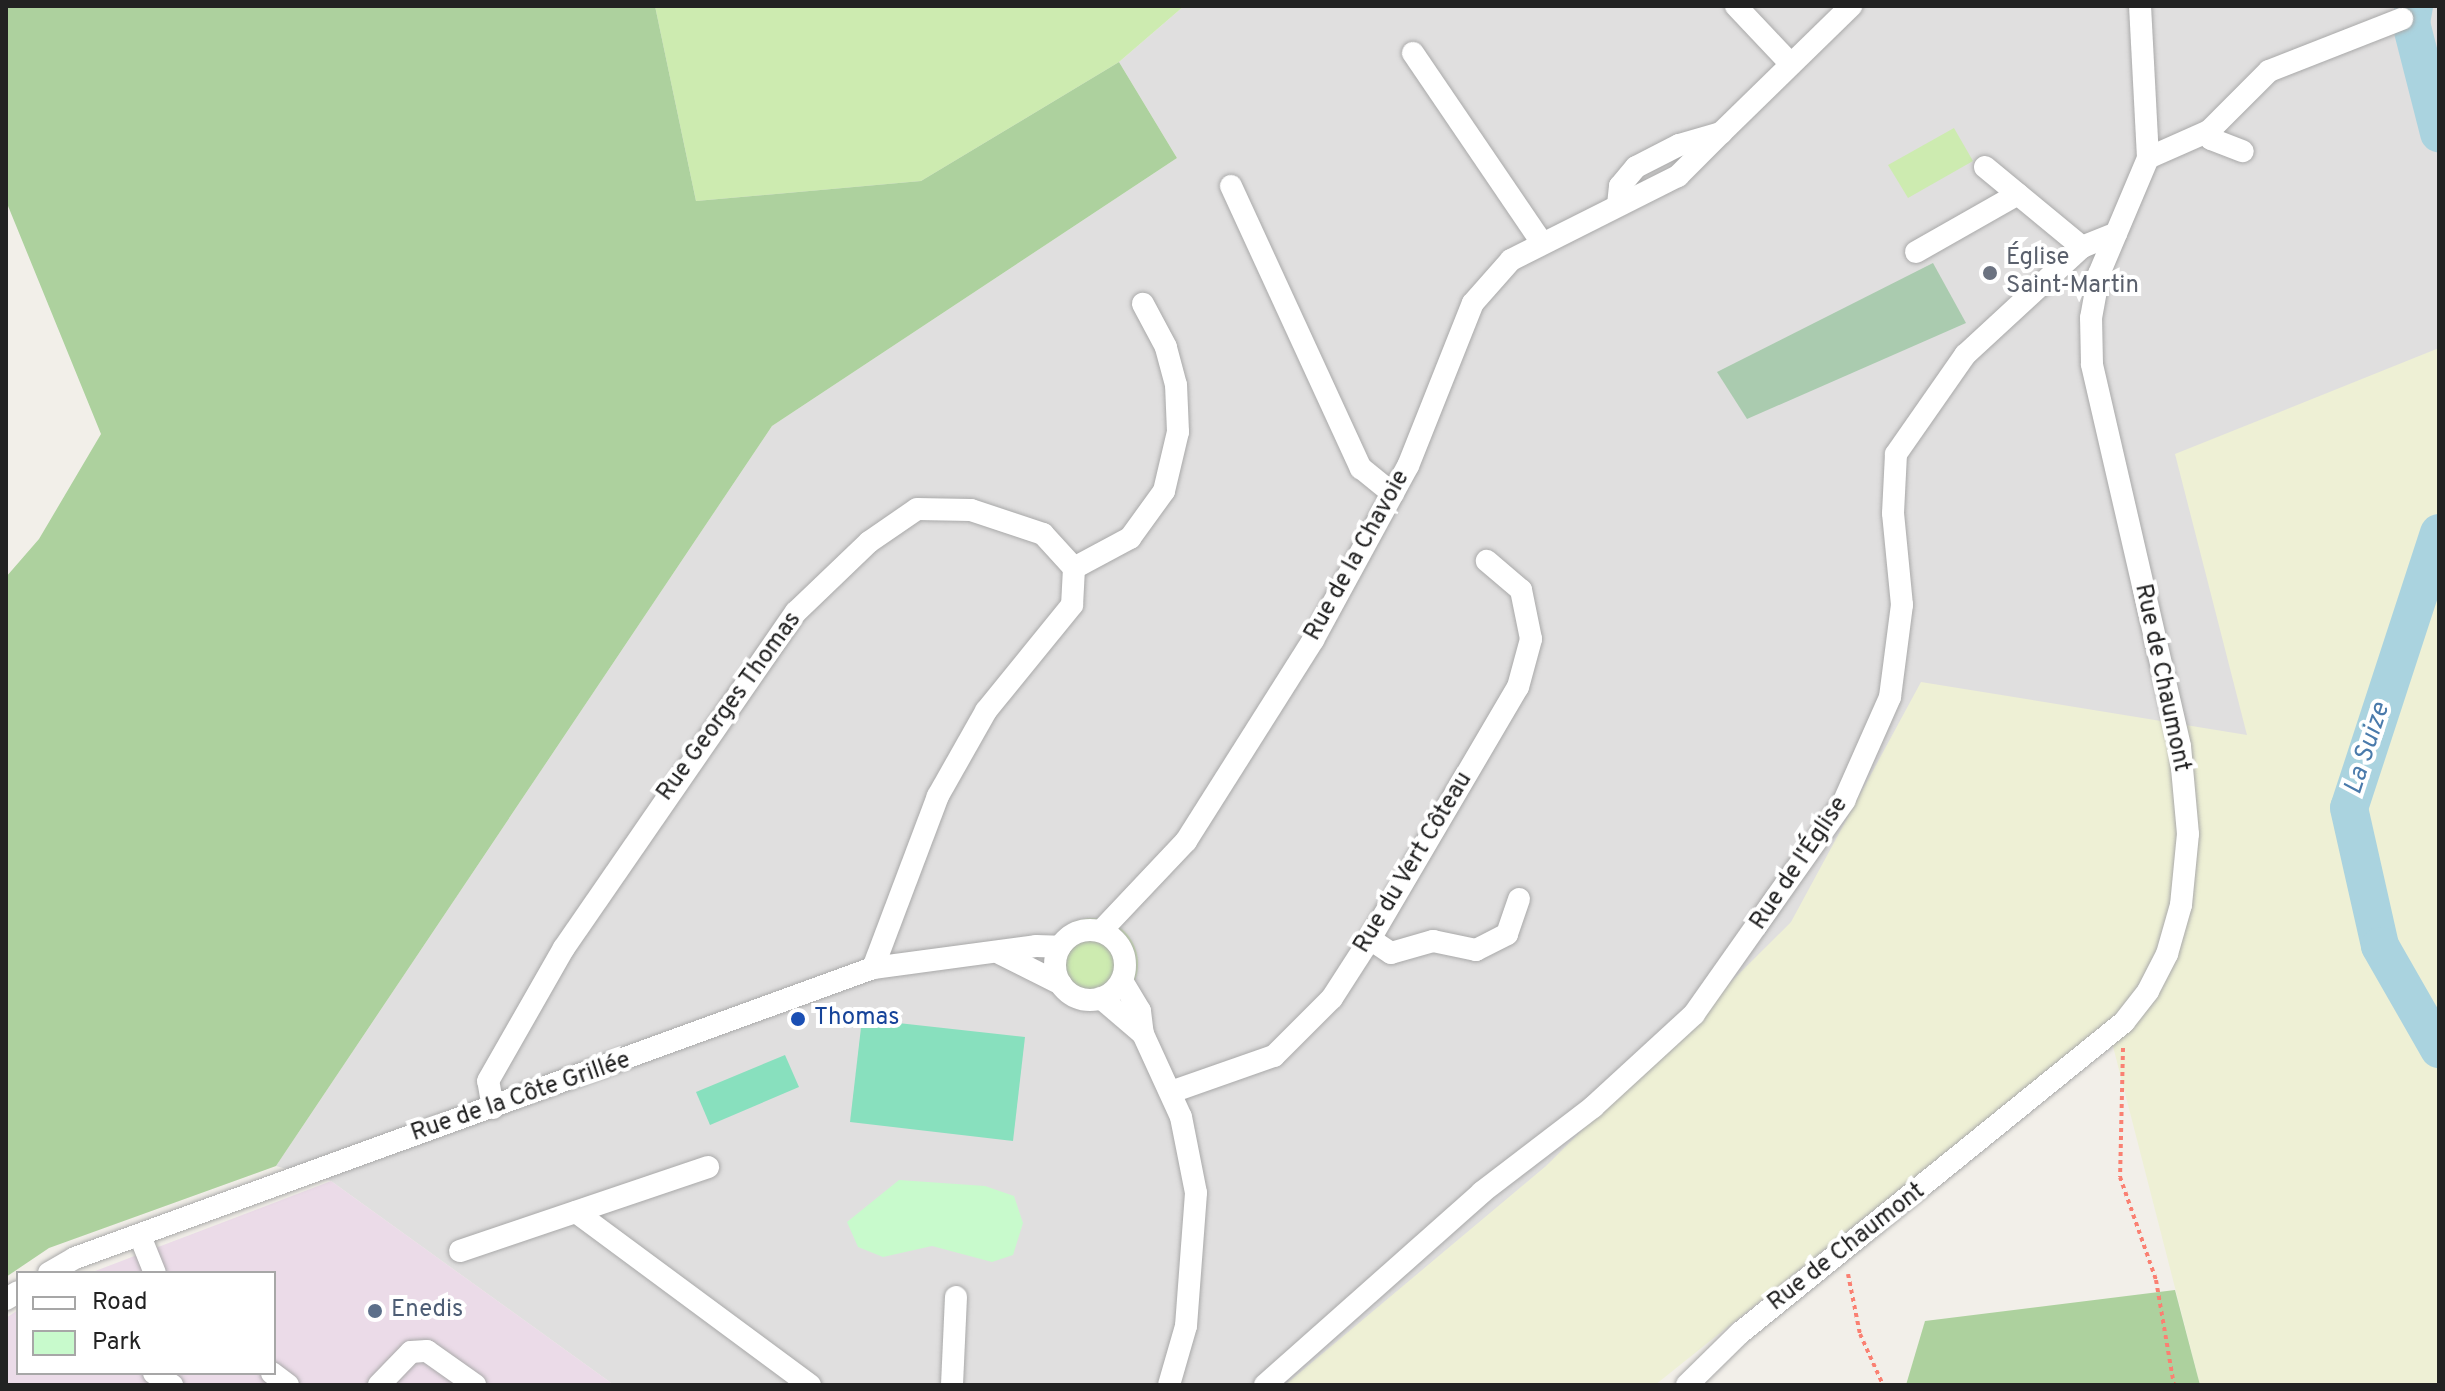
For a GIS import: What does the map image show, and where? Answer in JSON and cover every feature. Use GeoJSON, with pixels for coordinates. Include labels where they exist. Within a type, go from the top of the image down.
{"type":"FeatureCollection","features":[{"type":"Feature","properties":{"kind":"street"},"geometry":{"type":"LineString","coordinates":[[1736,6],[1789,62]]}},
{"type":"Feature","properties":{"kind":"street","name":"Rue de la Chavoie"},"geometry":{"type":"LineString","coordinates":[[1101,931],[1186,841],[1313,640],[1393,494],[1473,303],[1511,260],[1541,241],[1618,205],[1620,186],[1636,167],[1679,145],[1721,133],[1789,62],[1851,6]]}},
{"type":"Feature","properties":{"kind":"street","name":"Rue de Chaumont"},"geometry":{"type":"LineString","coordinates":[[1687,1385],[1740,1333],[2124,1022],[2148,991],[2167,954],[2181,905],[2188,834],[2180,746],[2092,364],[2091,318],[2099,274],[2148,158],[2140,6]]}},
{"type":"Feature","properties":{"kind":"street"},"geometry":{"type":"LineString","coordinates":[[2148,158],[2209,131],[2269,71],[2402,19]]}},
{"type":"Feature","properties":{"kind":"street"},"geometry":{"type":"LineString","coordinates":[[1413,53],[1541,241]]}},
{"type":"Feature","properties":{"kind":"street"},"geometry":{"type":"LineString","coordinates":[[2209,131],[2211,139],[2243,151]]}},
{"type":"Feature","properties":{"kind":"street"},"geometry":{"type":"LineString","coordinates":[[1985,167],[2082,247]]}},
{"type":"Feature","properties":{"kind":"street"},"geometry":{"type":"LineString","coordinates":[[1231,186],[1361,468],[1393,494]]}},
{"type":"Feature","properties":{"kind":"street"},"geometry":{"type":"LineString","coordinates":[[1916,252],[2018,194]]}},
{"type":"Feature","properties":{"kind":"street","name":"Rue de l'Église"},"geometry":{"type":"LineString","coordinates":[[1265,1385],[1482,1192],[1593,1107],[1694,1014],[1773,907],[1844,801],[1890,697],[1902,605],[1893,513],[1896,454],[1965,355],[2082,247],[2116,233]]}},
{"type":"Feature","properties":{"kind":"street"},"geometry":{"type":"LineString","coordinates":[[873,968],[938,796],[986,711],[1072,605],[1074,568],[1130,538],[1164,491],[1178,432],[1176,385],[1166,347],[1143,304]]}},
{"type":"Feature","properties":{"kind":"street","name":"Rue Georges Thomas"},"geometry":{"type":"LineString","coordinates":[[493,1108],[488,1081],[564,948],[638,835],[796,612],[869,542],[917,509],[971,510],[1043,534],[1074,568]]}},
{"type":"Feature","properties":{"kind":"street","name":"Rue du Vert Côteau"},"geometry":{"type":"LineString","coordinates":[[1171,1092],[1274,1056],[1332,998],[1370,939],[1518,687],[1531,639],[1521,590],[1487,561]]}},
{"type":"Feature","properties":{"kind":"street"},"geometry":{"type":"LineString","coordinates":[[1370,939],[1391,953],[1433,941],[1476,950],[1507,934],[1519,899]]}},
{"type":"Feature","properties":{"kind":"street"},"geometry":{"type":"LineString","coordinates":[[1061,984],[1055,966],[1060,947],[1078,932],[1101,931],[1120,946],[1125,957],[1122,981],[1140,1011],[1143,1034],[1171,1092],[1196,1193],[1186,1326],[1177,1383]]}},
{"type":"Feature","properties":{"kind":"street","name":"Rue de la Côte Grillée"},"geometry":{"type":"LineString","coordinates":[[52,1271],[75,1258],[873,968],[1001,954],[1036,946],[1060,947]]}},
{"type":"Feature","properties":{"kind":"street"},"geometry":{"type":"LineString","coordinates":[[1001,954],[1061,984],[1079,998],[1101,998],[1122,981]]}},
{"type":"Feature","properties":{"kind":"street"},"geometry":{"type":"LineString","coordinates":[[1101,998],[1143,1034]]}},
{"type":"Feature","properties":{"kind":"street"},"geometry":{"type":"LineString","coordinates":[[460,1251],[708,1167]]}},
{"type":"Feature","properties":{"kind":"street"},"geometry":{"type":"LineString","coordinates":[[576,1212],[810,1385]]}},
{"type":"Feature","properties":{"kind":"street"},"geometry":{"type":"LineString","coordinates":[[140,1236],[154,1271]]}},
{"type":"Feature","properties":{"kind":"street"},"geometry":{"type":"LineString","coordinates":[[952,1385],[956,1297]]}},
{"type":"Feature","properties":{"kind":"street"},"geometry":{"type":"LineString","coordinates":[[379,1385],[411,1352],[427,1351],[475,1385]]}},
{"type":"Feature","properties":{"kind":"path"},"geometry":{"type":"LineString","coordinates":[[2124,1022],[2120,1177],[2156,1280],[2174,1385]]}},
{"type":"Feature","properties":{"kind":"path"},"geometry":{"type":"LineString","coordinates":[[1843,1252],[1860,1334],[1883,1385]]}},
{"type":"Feature","properties":{"kind":"shaded area"},"geometry":{"type":"Polygon","coordinates":[[[1184,6],[2439,6],[2439,377],[2293,773],[1350,1385],[614,1385],[331,1181],[276,1166],[772,426],[1177,158],[1119,62],[1184,6]]]}},
{"type":"Feature","properties":{"kind":"shaded area"},"geometry":{"type":"Polygon","coordinates":[[[331,1181],[614,1385],[6,1385],[6,1318],[16,1311],[16,1375],[276,1375],[276,1271],[95,1271],[331,1181]]]}},
{"type":"Feature","properties":{"kind":"green space"},"geometry":{"type":"Polygon","coordinates":[[[6,6],[655,6],[696,201],[921,181],[1119,62],[1177,158],[772,426],[276,1166],[49,1248],[6,1277],[6,577],[39,539],[101,434],[6,201],[6,6]]]}},
{"type":"Feature","properties":{"kind":"green space"},"geometry":{"type":"Polygon","coordinates":[[[655,6],[1184,6],[1119,62],[921,181],[696,201],[655,6]]]}},
{"type":"Feature","properties":{"kind":"green space"},"geometry":{"type":"Polygon","coordinates":[[[1954,128],[1973,161],[1908,198],[1888,165],[1954,128]]]}},
{"type":"Feature","properties":{"kind":"green space"},"geometry":{"type":"Polygon","coordinates":[[[1933,263],[1966,323],[1747,419],[1717,372],[1933,263]]]}},
{"type":"Feature","properties":{"kind":"green space"},"geometry":{"type":"Polygon","coordinates":[[[2439,348],[2439,1385],[2200,1385],[2107,1023],[1655,1385],[1285,1385],[1546,1166],[1791,922],[1921,682],[2247,735],[2175,454],[2439,348]]]}},
{"type":"Feature","properties":{"kind":"green space"},"geometry":{"type":"Polygon","coordinates":[[[1092,918],[1110,921],[1125,931],[1135,946],[1138,964],[1135,982],[1125,997],[1110,1007],[1092,1010],[1074,1007],[1059,997],[1049,982],[1046,964],[1049,946],[1059,931],[1074,921],[1092,918]]]}},
{"type":"Feature","properties":{"kind":"green space"},"geometry":{"type":"Polygon","coordinates":[[[862,1019],[1025,1037],[1013,1141],[850,1122],[862,1019]]]}},
{"type":"Feature","properties":{"kind":"green space"},"geometry":{"type":"Polygon","coordinates":[[[785,1055],[799,1087],[710,1125],[696,1092],[785,1055]]]}},
{"type":"Feature","properties":{"kind":"green space"},"geometry":{"type":"Polygon","coordinates":[[[899,1180],[985,1186],[1014,1196],[1023,1223],[1013,1255],[992,1262],[932,1246],[883,1257],[858,1247],[847,1222],[899,1180]]]}},
{"type":"Feature","properties":{"kind":"green space"},"geometry":{"type":"Polygon","coordinates":[[[2175,1290],[2200,1385],[1906,1385],[1925,1321],[2175,1290]]]}},
{"type":"Feature","properties":{"kind":"waterway","name":"La Suize"},"geometry":{"type":"LineString","coordinates":[[2414,6],[2411,23],[2439,133]]}},
{"type":"Feature","properties":{"kind":"waterway","name":"La Suize"},"geometry":{"type":"LineString","coordinates":[[2439,533],[2349,808],[2380,946],[2439,1049]]}},
{"type":"Feature","properties":{"kind":"place","name":"Église Saint-Martin"},"geometry":{"type":"Point","coordinates":[1990,273]}},
{"type":"Feature","properties":{"kind":"place","name":"Thomas"},"geometry":{"type":"Point","coordinates":[798,1019]}},
{"type":"Feature","properties":{"kind":"place","name":"Enedis"},"geometry":{"type":"Point","coordinates":[375,1311]}}]}
